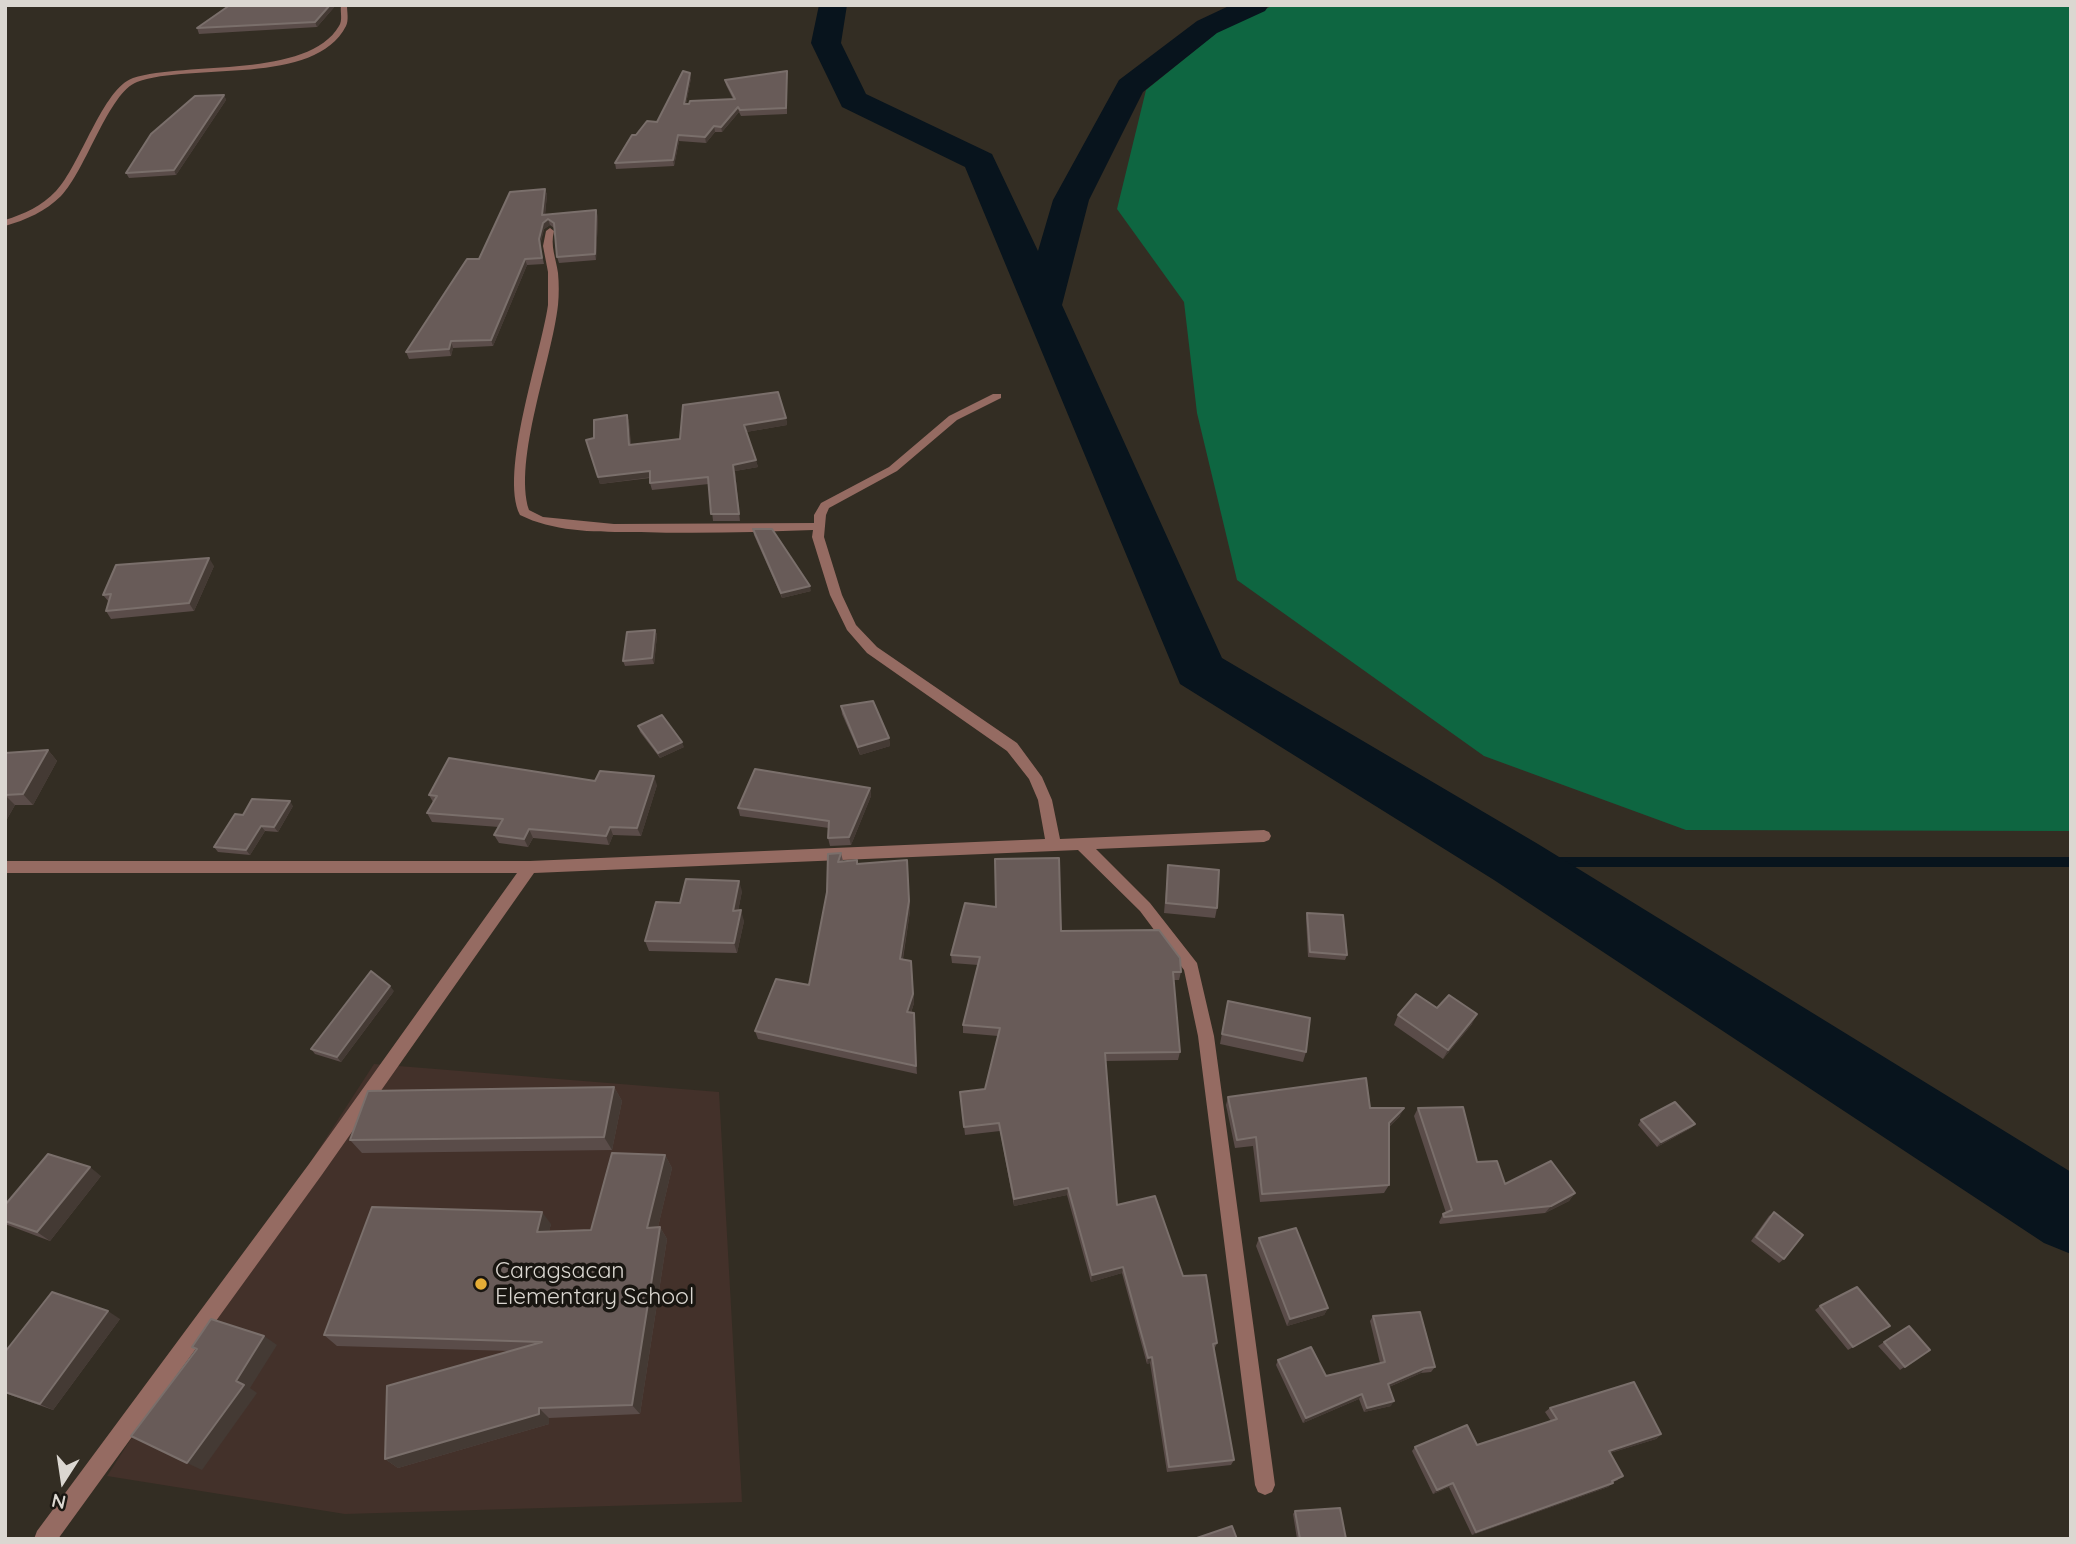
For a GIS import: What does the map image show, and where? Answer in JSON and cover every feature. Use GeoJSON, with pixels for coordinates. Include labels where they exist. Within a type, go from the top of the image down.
{"type":"FeatureCollection","features":[{"type":"Feature","properties":{"kind":"street"},"geometry":{"type":"LineString","coordinates":[[5,223],[37,211],[57,199],[123,86],[144,77],[270,65],[302,57],[328,42],[340,30],[344,23],[344,5]]}},
{"type":"Feature","properties":{"kind":"street"},"geometry":{"type":"LineString","coordinates":[[550,231],[546,242],[556,290],[523,449],[519,498],[524,513],[542,523],[571,526],[668,530],[819,527]]}},
{"type":"Feature","properties":{"kind":"street"},"geometry":{"type":"LineString","coordinates":[[997,396],[953,418],[893,469],[825,506],[818,537],[836,595],[859,639],[1012,747],[1035,777],[1045,800],[1054,844]]}},
{"type":"Feature","properties":{"kind":"street"},"geometry":{"type":"LineString","coordinates":[[5,867],[530,867],[1264,836]]}},
{"type":"Feature","properties":{"kind":"street"},"geometry":{"type":"LineString","coordinates":[[1081,843],[1145,907],[1191,968],[1206,1036],[1265,1485]]}},
{"type":"Feature","properties":{"kind":"street"},"geometry":{"type":"LineString","coordinates":[[45,1539],[315,1170],[530,867]]}},
{"type":"Feature","properties":{"kind":"shaded area","name":"Caragsacan Elementary School"},"geometry":{"type":"Polygon","coordinates":[[[374,1064],[719,1092],[742,1502],[345,1514],[107,1476],[374,1064]]]}},
{"type":"Feature","properties":{"kind":"green space"},"geometry":{"type":"Polygon","coordinates":[[[1274,5],[2071,5],[2071,831],[1686,830],[1484,756],[1237,580],[1197,413],[1184,302],[1117,209],[1146,90],[1220,30],[1274,5]]]}},
{"type":"Feature","properties":{"kind":"building"},"geometry":{"type":"Polygon","coordinates":[[[230,5],[330,5],[315,22],[197,28],[230,5]]]}},
{"type":"Feature","properties":{"kind":"building"},"geometry":{"type":"Polygon","coordinates":[[[683,71],[690,73],[684,104],[689,104],[690,101],[735,99],[725,80],[787,71],[786,108],[740,110],[738,107],[721,127],[714,126],[705,137],[678,135],[673,160],[615,163],[632,135],[636,135],[647,121],[657,122],[683,71]]]}},
{"type":"Feature","properties":{"kind":"building"},"geometry":{"type":"Polygon","coordinates":[[[224,95],[174,170],[126,173],[151,134],[195,96],[224,95]]]}},
{"type":"Feature","properties":{"kind":"building"},"geometry":{"type":"Polygon","coordinates":[[[545,189],[542,215],[596,210],[595,254],[557,257],[554,223],[548,219],[543,223],[539,239],[542,258],[525,259],[491,340],[451,341],[449,349],[406,352],[467,259],[479,259],[510,192],[545,189]]]}},
{"type":"Feature","properties":{"kind":"building"},"geometry":{"type":"Polygon","coordinates":[[[778,392],[786,418],[744,425],[756,460],[733,465],[739,514],[711,514],[708,477],[650,483],[650,471],[598,477],[586,440],[594,438],[594,420],[627,415],[629,445],[680,439],[683,405],[778,392]]]}},
{"type":"Feature","properties":{"kind":"building"},"geometry":{"type":"Polygon","coordinates":[[[753,529],[772,529],[810,586],[781,593],[753,529]]]}},
{"type":"Feature","properties":{"kind":"building"},"geometry":{"type":"Polygon","coordinates":[[[209,558],[189,603],[106,611],[111,594],[103,595],[116,565],[209,558]]]}},
{"type":"Feature","properties":{"kind":"building"},"geometry":{"type":"Polygon","coordinates":[[[655,630],[652,658],[623,661],[627,632],[655,630]]]}},
{"type":"Feature","properties":{"kind":"building"},"geometry":{"type":"Polygon","coordinates":[[[873,701],[889,738],[858,747],[841,706],[873,701]]]}},
{"type":"Feature","properties":{"kind":"building"},"geometry":{"type":"Polygon","coordinates":[[[662,715],[682,742],[658,753],[638,726],[662,715]]]}},
{"type":"Feature","properties":{"kind":"building"},"geometry":{"type":"Polygon","coordinates":[[[48,750],[23,794],[5,795],[5,753],[48,750]]]}},
{"type":"Feature","properties":{"kind":"building"},"geometry":{"type":"Polygon","coordinates":[[[449,758],[595,781],[600,771],[654,776],[637,828],[610,827],[606,836],[529,829],[524,839],[494,835],[503,819],[427,813],[437,796],[429,795],[449,758]]]}},
{"type":"Feature","properties":{"kind":"building"},"geometry":{"type":"Polygon","coordinates":[[[755,769],[870,788],[849,837],[828,838],[829,821],[738,808],[755,769]]]}},
{"type":"Feature","properties":{"kind":"building"},"geometry":{"type":"Polygon","coordinates":[[[252,799],[290,801],[274,827],[261,826],[246,850],[214,847],[235,814],[243,815],[252,799]]]}},
{"type":"Feature","properties":{"kind":"building"},"geometry":{"type":"Polygon","coordinates":[[[841,853],[838,862],[857,860],[857,864],[907,860],[909,901],[900,959],[911,961],[913,994],[907,1012],[914,1013],[916,1066],[755,1031],[776,979],[809,985],[827,892],[828,854],[841,853]]]}},
{"type":"Feature","properties":{"kind":"building"},"geometry":{"type":"Polygon","coordinates":[[[1059,858],[1061,931],[1159,930],[1180,958],[1181,972],[1173,972],[1180,1052],[1105,1053],[1117,1205],[1155,1196],[1183,1276],[1206,1275],[1217,1343],[1213,1344],[1234,1460],[1169,1467],[1152,1357],[1148,1358],[1123,1267],[1092,1275],[1068,1188],[1014,1199],[999,1123],[964,1127],[960,1092],[985,1089],[1000,1028],[963,1025],[980,957],[951,955],[965,903],[996,907],[995,859],[1059,858]]]}},
{"type":"Feature","properties":{"kind":"building"},"geometry":{"type":"Polygon","coordinates":[[[1168,865],[1219,870],[1217,908],[1166,903],[1168,865]]]}},
{"type":"Feature","properties":{"kind":"building"},"geometry":{"type":"Polygon","coordinates":[[[686,879],[739,881],[733,911],[741,910],[734,943],[645,941],[656,902],[680,903],[686,879]]]}},
{"type":"Feature","properties":{"kind":"building"},"geometry":{"type":"Polygon","coordinates":[[[1307,913],[1343,915],[1347,955],[1310,952],[1307,913]]]}},
{"type":"Feature","properties":{"kind":"building"},"geometry":{"type":"Polygon","coordinates":[[[371,971],[390,986],[337,1057],[311,1049],[371,971]]]}},
{"type":"Feature","properties":{"kind":"building"},"geometry":{"type":"Polygon","coordinates":[[[1416,994],[1437,1008],[1449,995],[1477,1014],[1448,1050],[1398,1015],[1416,994]]]}},
{"type":"Feature","properties":{"kind":"building"},"geometry":{"type":"Polygon","coordinates":[[[1228,1001],[1310,1018],[1306,1052],[1222,1034],[1228,1001]]]}},
{"type":"Feature","properties":{"kind":"building"},"geometry":{"type":"Polygon","coordinates":[[[1366,1078],[1370,1108],[1404,1108],[1389,1123],[1389,1185],[1262,1194],[1256,1137],[1237,1140],[1228,1097],[1366,1078]]]}},
{"type":"Feature","properties":{"kind":"building"},"geometry":{"type":"Polygon","coordinates":[[[614,1087],[604,1137],[350,1140],[368,1091],[614,1087]]]}},
{"type":"Feature","properties":{"kind":"building"},"geometry":{"type":"Polygon","coordinates":[[[1675,1102],[1695,1124],[1661,1142],[1641,1120],[1675,1102]]]}},
{"type":"Feature","properties":{"kind":"building"},"geometry":{"type":"Polygon","coordinates":[[[1463,1107],[1477,1162],[1497,1161],[1505,1184],[1551,1161],[1575,1193],[1551,1206],[1444,1217],[1443,1214],[1452,1210],[1418,1108],[1463,1107]]]}},
{"type":"Feature","properties":{"kind":"building"},"geometry":{"type":"Polygon","coordinates":[[[612,1153],[665,1155],[647,1228],[660,1227],[632,1405],[539,1408],[539,1414],[385,1459],[387,1386],[542,1342],[324,1335],[372,1207],[542,1212],[537,1232],[591,1230],[612,1153]]]}},
{"type":"Feature","properties":{"kind":"building"},"geometry":{"type":"Polygon","coordinates":[[[48,1154],[90,1167],[37,1232],[5,1221],[5,1205],[48,1154]]]}},
{"type":"Feature","properties":{"kind":"building"},"geometry":{"type":"Polygon","coordinates":[[[1774,1212],[1803,1235],[1784,1259],[1756,1237],[1774,1212]]]}},
{"type":"Feature","properties":{"kind":"building"},"geometry":{"type":"Polygon","coordinates":[[[1296,1228],[1328,1308],[1290,1319],[1259,1238],[1296,1228]]]}},
{"type":"Feature","properties":{"kind":"building"},"geometry":{"type":"Polygon","coordinates":[[[1857,1287],[1890,1326],[1853,1347],[1820,1306],[1857,1287]]]}},
{"type":"Feature","properties":{"kind":"building"},"geometry":{"type":"Polygon","coordinates":[[[52,1292],[108,1311],[40,1404],[5,1392],[5,1352],[52,1292]]]}},
{"type":"Feature","properties":{"kind":"building"},"geometry":{"type":"Polygon","coordinates":[[[1420,1312],[1435,1367],[1425,1368],[1388,1384],[1394,1401],[1367,1408],[1362,1394],[1306,1418],[1278,1360],[1311,1347],[1326,1376],[1385,1362],[1373,1316],[1420,1312]]]}},
{"type":"Feature","properties":{"kind":"building"},"geometry":{"type":"Polygon","coordinates":[[[211,1319],[264,1336],[236,1381],[244,1385],[187,1463],[131,1436],[197,1349],[192,1347],[211,1319]]]}},
{"type":"Feature","properties":{"kind":"building"},"geometry":{"type":"Polygon","coordinates":[[[1909,1326],[1930,1350],[1905,1367],[1884,1342],[1909,1326]]]}},
{"type":"Feature","properties":{"kind":"building"},"geometry":{"type":"Polygon","coordinates":[[[1634,1382],[1661,1434],[1609,1451],[1623,1476],[1612,1481],[1613,1483],[1476,1532],[1453,1483],[1437,1490],[1415,1447],[1467,1425],[1477,1445],[1557,1419],[1550,1408],[1634,1382]]]}},
{"type":"Feature","properties":{"kind":"building"},"geometry":{"type":"Polygon","coordinates":[[[1340,1508],[1346,1539],[1300,1539],[1295,1511],[1340,1508]]]}},
{"type":"Feature","properties":{"kind":"building"},"geometry":{"type":"Polygon","coordinates":[[[1232,1526],[1237,1539],[1194,1539],[1232,1526]]]}},
{"type":"Feature","properties":{"kind":"waterway"},"geometry":{"type":"LineString","coordinates":[[833,5],[826,43],[853,100],[980,161],[1042,305]]}},
{"type":"Feature","properties":{"kind":"waterway"},"geometry":{"type":"LineString","coordinates":[[1042,305],[1071,200],[1130,87],[1207,27],[1255,5]]}},
{"type":"Feature","properties":{"kind":"waterway"},"geometry":{"type":"LineString","coordinates":[[1042,305],[1200,670],[1516,862],[2071,1216]]}},
{"type":"Feature","properties":{"kind":"waterway"},"geometry":{"type":"LineString","coordinates":[[1516,862],[2071,862]]}},
{"type":"Feature","properties":{"kind":"place","name":"Caragsacan Elementary School"},"geometry":{"type":"Point","coordinates":[481,1284]}}]}
